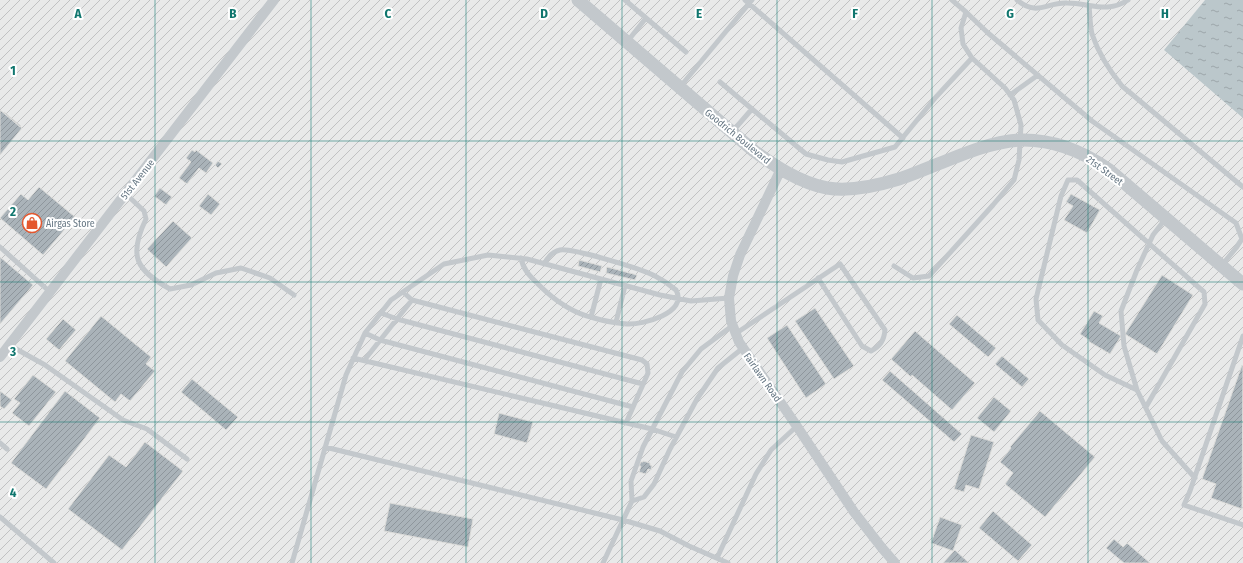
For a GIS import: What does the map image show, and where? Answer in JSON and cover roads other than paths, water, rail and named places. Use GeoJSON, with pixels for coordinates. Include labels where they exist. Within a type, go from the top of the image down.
{"type":"FeatureCollection","features":[{"type":"Feature","properties":{"kind":"street","name":"51st Avenue"},"geometry":{"type":"LineString","coordinates":[[0,357],[274,0]]}},
{"type":"Feature","properties":{"kind":"street","name":"Goodrich Boulevard"},"geometry":{"type":"LineString","coordinates":[[578,0],[754,151],[781,170],[826,188],[861,188],[883,184],[991,146],[1020,140]]}},
{"type":"Feature","properties":{"kind":"street","name":"21st Street"},"geometry":{"type":"LineString","coordinates":[[1020,140],[1048,142],[1069,148],[1090,157],[1108,169],[1243,284]]}},
{"type":"Feature","properties":{"kind":"street","name":"Fairlawn Road"},"geometry":{"type":"LineString","coordinates":[[781,170],[740,255],[733,276],[729,298],[729,310],[734,330],[743,348],[863,525],[895,563]]}},
{"type":"Feature","properties":{"kind":"lane"},"geometry":{"type":"LineString","coordinates":[[625,0],[686,52]]}},
{"type":"Feature","properties":{"kind":"lane"},"geometry":{"type":"LineString","coordinates":[[952,0],[988,33],[1092,121],[1236,223],[1242,239],[1222,266]]}},
{"type":"Feature","properties":{"kind":"lane"},"geometry":{"type":"LineString","coordinates":[[1017,0],[1025,6],[1037,9],[1067,2],[1089,6],[1119,6],[1128,0]]}},
{"type":"Feature","properties":{"kind":"lane"},"geometry":{"type":"LineString","coordinates":[[680,88],[749,1],[903,138]]}},
{"type":"Feature","properties":{"kind":"lane"},"geometry":{"type":"LineString","coordinates":[[1089,6],[1092,33],[1107,68],[1122,86],[1243,187]]}},
{"type":"Feature","properties":{"kind":"lane"},"geometry":{"type":"LineString","coordinates":[[894,266],[913,278],[929,276],[1014,180],[1019,160],[1021,125],[1014,100],[1005,88],[972,58],[963,44],[961,28],[966,12]]}},
{"type":"Feature","properties":{"kind":"lane"},"geometry":{"type":"LineString","coordinates":[[627,42],[646,18]]}},
{"type":"Feature","properties":{"kind":"lane"},"geometry":{"type":"LineString","coordinates":[[720,82],[806,154],[842,162],[895,147],[936,97],[972,58]]}},
{"type":"Feature","properties":{"kind":"lane"},"geometry":{"type":"LineString","coordinates":[[1010,95],[1038,75]]}},
{"type":"Feature","properties":{"kind":"lane"},"geometry":{"type":"LineString","coordinates":[[732,132],[752,109]]}},
{"type":"Feature","properties":{"kind":"lane"},"geometry":{"type":"LineString","coordinates":[[1138,390],[1105,375],[1062,345],[1038,320],[1036,299],[1061,196],[1068,180],[1076,180],[1204,292],[1205,304],[1146,407]]}},
{"type":"Feature","properties":{"kind":"lane"},"geometry":{"type":"LineString","coordinates":[[126,194],[144,211],[146,219],[138,234],[136,253],[142,268],[154,280],[170,289],[191,285],[216,273],[241,268],[270,278],[294,294]]}},
{"type":"Feature","properties":{"kind":"lane"},"geometry":{"type":"LineString","coordinates":[[1166,218],[1153,235],[1121,311],[1124,346],[1138,390],[1162,441],[1195,478]]}},
{"type":"Feature","properties":{"kind":"lane"},"geometry":{"type":"LineString","coordinates":[[0,247],[50,292]]}},
{"type":"Feature","properties":{"kind":"lane"},"geometry":{"type":"LineString","coordinates":[[521,258],[526,273],[548,295],[569,310],[591,317],[628,324],[648,321],[665,315],[676,306],[678,299],[676,290],[655,276],[636,269],[578,252],[562,250],[556,252],[548,258],[544,264]]}},
{"type":"Feature","properties":{"kind":"lane"},"geometry":{"type":"LineString","coordinates":[[292,563],[346,375],[365,333],[391,300],[444,264],[488,255],[521,258],[678,299],[691,301],[729,298]]}},
{"type":"Feature","properties":{"kind":"lane"},"geometry":{"type":"LineString","coordinates":[[603,563],[632,501],[631,481],[642,448],[682,372],[701,349],[840,264],[885,330],[884,339],[871,351],[862,346],[818,278]]}},
{"type":"Feature","properties":{"kind":"lane"},"geometry":{"type":"LineString","coordinates":[[591,317],[601,279]]}},
{"type":"Feature","properties":{"kind":"lane"},"geometry":{"type":"LineString","coordinates":[[616,322],[625,286]]}},
{"type":"Feature","properties":{"kind":"lane"},"geometry":{"type":"LineString","coordinates":[[402,292],[412,300],[642,360],[646,364],[648,373],[626,423]]}},
{"type":"Feature","properties":{"kind":"lane"},"geometry":{"type":"LineString","coordinates":[[366,362],[366,358],[412,300]]}},
{"type":"Feature","properties":{"kind":"lane"},"geometry":{"type":"LineString","coordinates":[[381,313],[397,319],[643,384]]}},
{"type":"Feature","properties":{"kind":"lane"},"geometry":{"type":"LineString","coordinates":[[365,333],[380,340],[634,407]]}},
{"type":"Feature","properties":{"kind":"lane"},"geometry":{"type":"LineString","coordinates":[[1243,336],[1195,478],[1184,505],[1243,524]]}},
{"type":"Feature","properties":{"kind":"lane"},"geometry":{"type":"LineString","coordinates":[[9,345],[45,365],[123,420],[147,429],[187,459]]}},
{"type":"Feature","properties":{"kind":"lane"},"geometry":{"type":"LineString","coordinates":[[632,501],[644,497],[654,484],[676,437],[697,399],[718,368],[743,348]]}},
{"type":"Feature","properties":{"kind":"lane"},"geometry":{"type":"LineString","coordinates":[[353,358],[652,429],[676,437]]}},
{"type":"Feature","properties":{"kind":"lane"},"geometry":{"type":"LineString","coordinates":[[718,558],[756,474],[770,450],[797,426]]}},
{"type":"Feature","properties":{"kind":"lane"},"geometry":{"type":"LineString","coordinates":[[0,443],[7,449]]}},
{"type":"Feature","properties":{"kind":"lane"},"geometry":{"type":"LineString","coordinates":[[325,447],[660,530],[690,546],[728,563]]}},
{"type":"Feature","properties":{"kind":"lane"},"geometry":{"type":"LineString","coordinates":[[0,517],[54,563]]}},
{"type":"Feature","properties":{"kind":"water"},"geometry":{"type":"Polygon","coordinates":[[[1205,0],[1243,0],[1243,118],[1164,50],[1205,0]]]}},
{"type":"Feature","properties":{"kind":"place","name":"Airgas Store"},"geometry":{"type":"Point","coordinates":[32,223]}}]}
